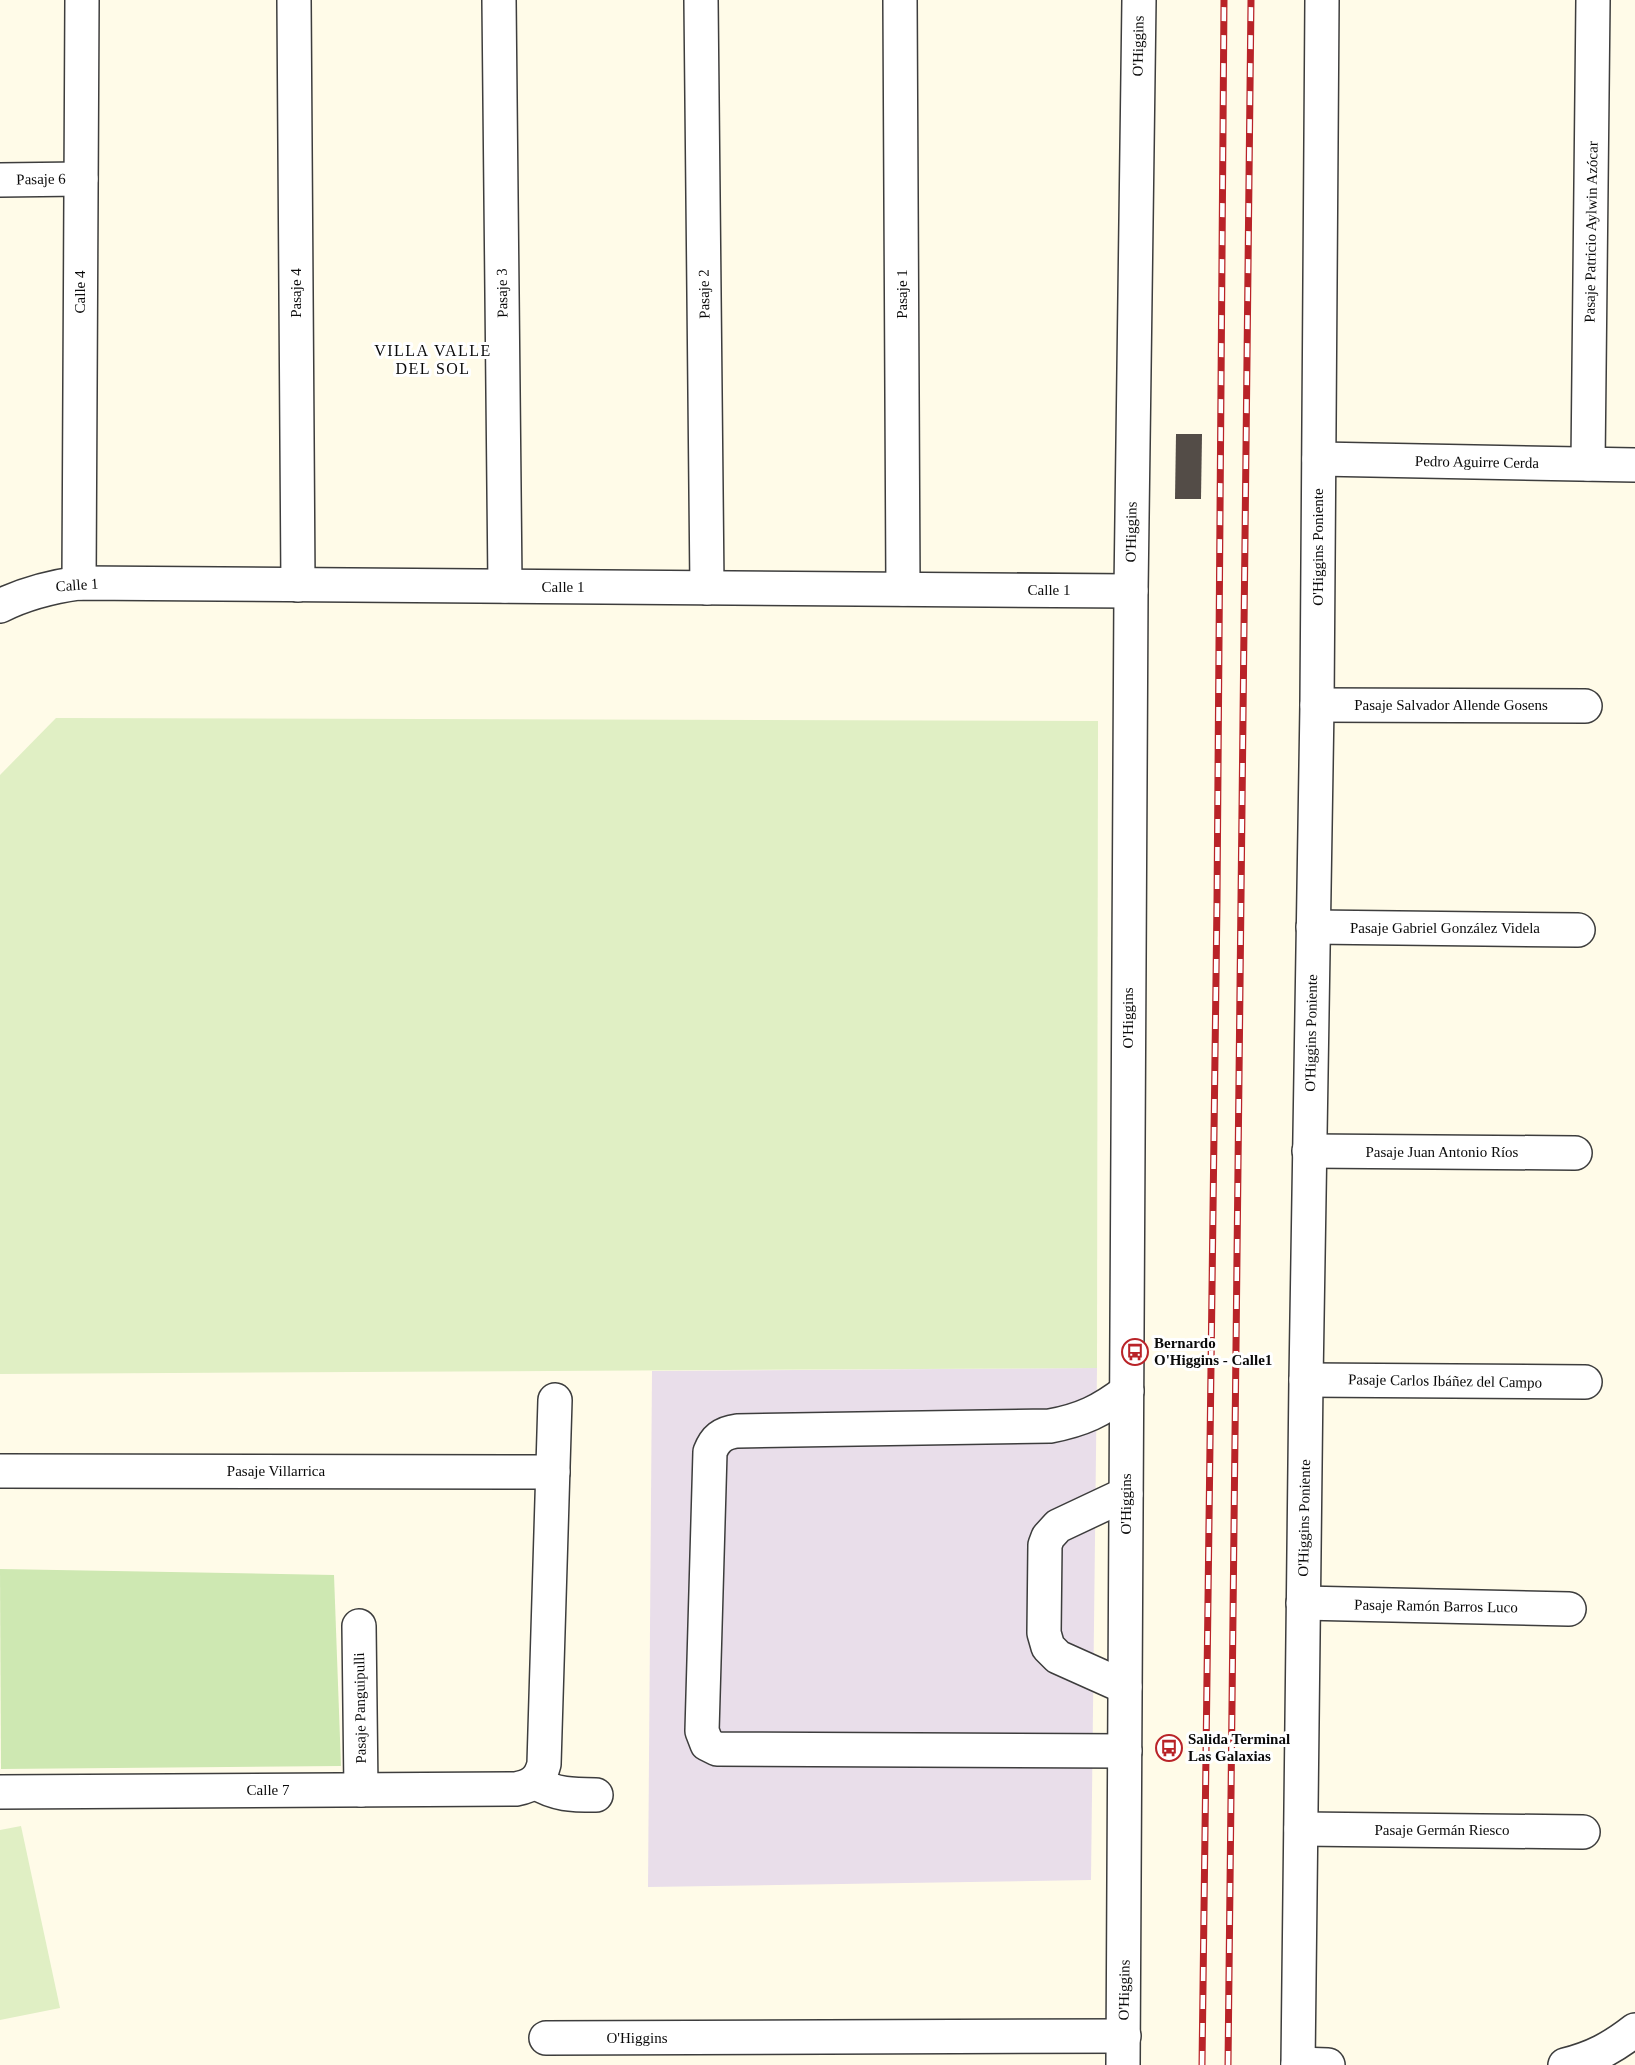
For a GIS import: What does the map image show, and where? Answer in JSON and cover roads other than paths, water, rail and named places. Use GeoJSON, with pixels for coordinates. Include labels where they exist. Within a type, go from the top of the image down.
{"type":"FeatureCollection","features":[{"type":"Feature","properties":{"kind":"street","name":"Calle 4"},"geometry":{"type":"LineString","coordinates":[[79,583],[82,0]]}},
{"type":"Feature","properties":{"kind":"street","name":"Pasaje 4"},"geometry":{"type":"LineString","coordinates":[[294,0],[298,585]]}},
{"type":"Feature","properties":{"kind":"street","name":"Pasaje 3"},"geometry":{"type":"LineString","coordinates":[[499,0],[505,586]]}},
{"type":"Feature","properties":{"kind":"street","name":"Pasaje 2"},"geometry":{"type":"LineString","coordinates":[[701,0],[707,588]]}},
{"type":"Feature","properties":{"kind":"street","name":"Pasaje 1"},"geometry":{"type":"LineString","coordinates":[[900,0],[903,589]]}},
{"type":"Feature","properties":{"kind":"street","name":"O'Higgins"},"geometry":{"type":"LineString","coordinates":[[546,2038],[1124,2050],[1131,591],[1139,0]]}},
{"type":"Feature","properties":{"kind":"street","name":"O'Higgins Poniente"},"geometry":{"type":"LineString","coordinates":[[1298,2065],[1317,705],[1322,0]]}},
{"type":"Feature","properties":{"kind":"street","name":"Pasaje Patricio Aylwin Azócar"},"geometry":{"type":"LineString","coordinates":[[1588,464],[1593,0]]}},
{"type":"Feature","properties":{"kind":"street","name":"Pasaje 6"},"geometry":{"type":"LineString","coordinates":[[0,180],[81,179]]}},
{"type":"Feature","properties":{"kind":"street","name":"Pedro Aguirre Cerda"},"geometry":{"type":"LineString","coordinates":[[1319,459],[1635,465]]}},
{"type":"Feature","properties":{"kind":"street","name":"Calle 1"},"geometry":{"type":"LineString","coordinates":[[0,606],[49,587],[79,583],[1131,591]]}},
{"type":"Feature","properties":{"kind":"street","name":"Pasaje Salvador Allende Gosens"},"geometry":{"type":"LineString","coordinates":[[1317,705],[1585,706]]}},
{"type":"Feature","properties":{"kind":"street","name":"Pasaje Gabriel González Videla"},"geometry":{"type":"LineString","coordinates":[[1313,927],[1578,930]]}},
{"type":"Feature","properties":{"kind":"street","name":"Pasaje Juan Antonio Ríos"},"geometry":{"type":"LineString","coordinates":[[1309,1151],[1575,1153]]}},
{"type":"Feature","properties":{"kind":"street","name":"Pasaje Carlos Ibáñez del Campo"},"geometry":{"type":"LineString","coordinates":[[1306,1380],[1585,1382]]}},
{"type":"Feature","properties":{"kind":"street"},"geometry":{"type":"LineString","coordinates":[[1125,1751],[717,1749],[707,1744],[702,1731],[710,1452],[717,1438],[726,1432],[737,1431],[1050,1426],[1083,1419],[1106,1407],[1127,1391]]}},
{"type":"Feature","properties":{"kind":"street"},"geometry":{"type":"LineString","coordinates":[[555,1400],[544,1764],[542,1774],[535,1782],[564,1794],[596,1795]]}},
{"type":"Feature","properties":{"kind":"street","name":"Pasaje Villarrica"},"geometry":{"type":"LineString","coordinates":[[0,1471],[553,1472]]}},
{"type":"Feature","properties":{"kind":"street"},"geometry":{"type":"LineString","coordinates":[[1125,1687],[1058,1657],[1048,1647],[1044,1633],[1045,1545],[1048,1538],[1058,1526],[1126,1494]]}},
{"type":"Feature","properties":{"kind":"street","name":"Pasaje Ramón Barros Luco"},"geometry":{"type":"LineString","coordinates":[[1303,1603],[1569,1610]]}},
{"type":"Feature","properties":{"kind":"street","name":"Pasaje Panguipulli"},"geometry":{"type":"LineString","coordinates":[[359,1626],[361,1790]]}},
{"type":"Feature","properties":{"kind":"street","name":"Calle 7"},"geometry":{"type":"LineString","coordinates":[[0,1792],[516,1789],[535,1782]]}},
{"type":"Feature","properties":{"kind":"street","name":"Pasaje Germán Riesco"},"geometry":{"type":"LineString","coordinates":[[1301,1829],[1583,1832]]}},
{"type":"Feature","properties":{"kind":"street"},"geometry":{"type":"LineString","coordinates":[[1565,2065],[1582,2061],[1611,2048],[1635,2030]]}},
{"type":"Feature","properties":{"kind":"street"},"geometry":{"type":"LineString","coordinates":[[1298,2065],[1328,2065]]}},
{"type":"Feature","properties":{"kind":"railway"},"geometry":{"type":"LineString","coordinates":[[1202,2065],[1217,901],[1224,0]]}},
{"type":"Feature","properties":{"kind":"railway"},"geometry":{"type":"LineString","coordinates":[[1228,2065],[1251,0]]}},
{"type":"Feature","properties":{"kind":"place","name":"Bernardo O'Higgins - Calle1"},"geometry":{"type":"Point","coordinates":[1135,1352]}},
{"type":"Feature","properties":{"kind":"place","name":"Salida Terminal Las Galaxias"},"geometry":{"type":"Point","coordinates":[1169,1748]}},
{"type":"Feature","properties":{"kind":"district","name":"VILLA VALLE DEL SOL"},"geometry":{"type":"Point","coordinates":[433,359]}}]}
